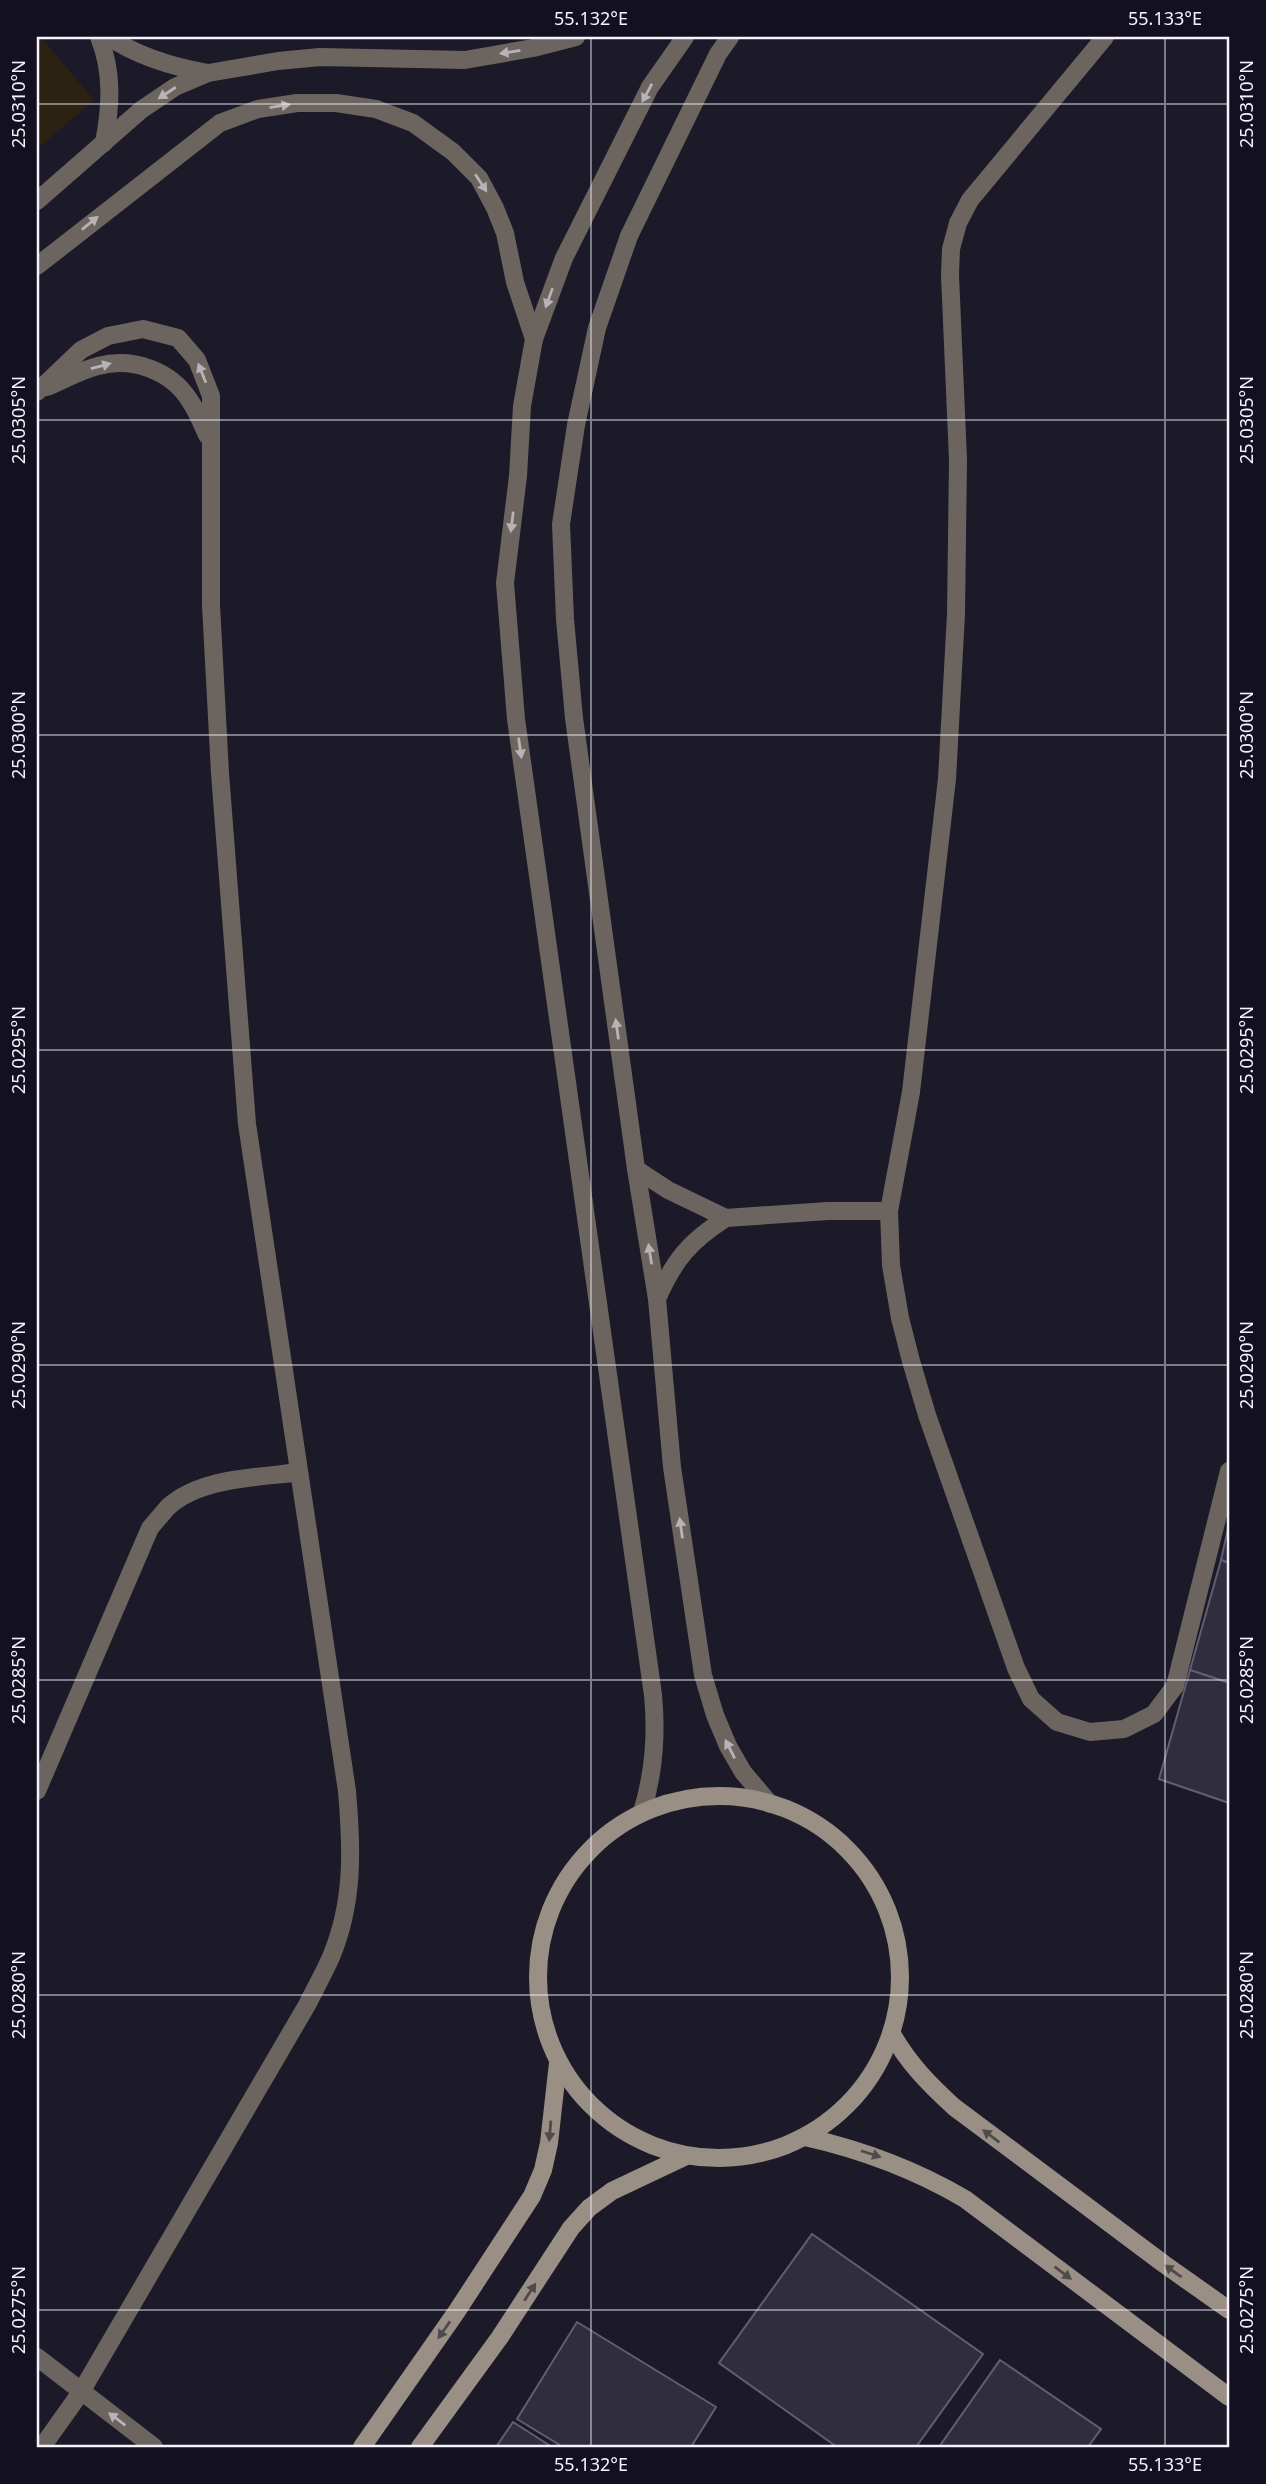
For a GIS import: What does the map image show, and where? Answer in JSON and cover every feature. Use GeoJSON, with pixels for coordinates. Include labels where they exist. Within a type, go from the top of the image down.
{"type":"FeatureCollection","features":[{"type":"Feature","properties":{"kind":"street"},"geometry":{"type":"LineString","coordinates":[[99,37],[109,72],[111,96],[104,143]]}},
{"type":"Feature","properties":{"kind":"street"},"geometry":{"type":"LineString","coordinates":[[109,37],[160,62],[208,73]]}},
{"type":"Feature","properties":{"kind":"street"},"geometry":{"type":"LineString","coordinates":[[37,201],[141,110],[176,87],[208,73],[320,57],[466,60],[576,37]]}},
{"type":"Feature","properties":{"kind":"street"},"geometry":{"type":"LineString","coordinates":[[642,1812],[649,1790],[656,1742],[653,1695],[516,719],[505,583],[518,476],[522,406],[534,339],[564,258],[650,87],[685,37]]}},
{"type":"Feature","properties":{"kind":"street"},"geometry":{"type":"LineString","coordinates":[[730,37],[718,54],[629,236],[597,328],[576,425],[561,524],[565,619],[574,718],[636,1169],[657,1299],[672,1467],[703,1675],[728,1746],[743,1772],[770,1804]]}},
{"type":"Feature","properties":{"kind":"street"},"geometry":{"type":"LineString","coordinates":[[1105,37],[970,200],[958,223],[951,249],[952,360],[958,460],[956,614],[947,779],[911,1092],[889,1211],[891,1265],[900,1318],[927,1415],[1016,1668],[1031,1699],[1057,1722],[1090,1732],[1124,1729],[1154,1714],[1175,1686],[1229,1471]]}},
{"type":"Feature","properties":{"kind":"street"},"geometry":{"type":"LineString","coordinates":[[37,266],[220,123],[258,109],[297,103],[336,103],[376,109],[413,123],[453,152],[479,177],[505,233],[515,282],[534,339]]}},
{"type":"Feature","properties":{"kind":"street"},"geometry":{"type":"LineString","coordinates":[[37,392],[81,350],[108,336],[143,329],[178,338],[197,360],[211,396],[211,606],[247,1124],[347,1791],[352,1846],[347,1902],[332,1956],[307,2005],[81,2392],[42,2447]]}},
{"type":"Feature","properties":{"kind":"street"},"geometry":{"type":"LineString","coordinates":[[37,392],[96,366],[117,362],[139,365],[159,372],[176,384],[190,399],[209,440]]}},
{"type":"Feature","properties":{"kind":"street"},"geometry":{"type":"LineString","coordinates":[[636,1169],[668,1190],[726,1218]]}},
{"type":"Feature","properties":{"kind":"street"},"geometry":{"type":"LineString","coordinates":[[657,1299],[667,1275],[681,1254],[701,1234],[726,1218],[828,1210],[889,1211]]}},
{"type":"Feature","properties":{"kind":"street"},"geometry":{"type":"LineString","coordinates":[[37,1791],[150,1528],[169,1506],[194,1490],[299,1472]]}},
{"type":"Feature","properties":{"kind":"street"},"geometry":{"type":"LineString","coordinates":[[727,1796],[770,1804],[815,1823],[852,1853],[880,1893],[897,1938],[901,1986],[892,2034],[872,2075],[843,2111],[805,2137],[747,2157],[686,2156],[634,2138],[591,2106],[558,2063],[539,2007],[538,1949],[557,1892],[594,1845],[642,1812],[684,1799],[727,1796]]}},
{"type":"Feature","properties":{"kind":"street"},"geometry":{"type":"LineString","coordinates":[[892,2034],[905,2058],[924,2080],[954,2107],[1229,2311]]}},
{"type":"Feature","properties":{"kind":"street"},"geometry":{"type":"LineString","coordinates":[[362,2447],[457,2311],[532,2196],[543,2170],[549,2143],[558,2063]]}},
{"type":"Feature","properties":{"kind":"street"},"geometry":{"type":"LineString","coordinates":[[805,2137],[883,2158],[936,2182],[965,2199],[1229,2397]]}},
{"type":"Feature","properties":{"kind":"street"},"geometry":{"type":"LineString","coordinates":[[420,2447],[500,2337],[570,2228],[612,2191],[686,2156]]}},
{"type":"Feature","properties":{"kind":"street"},"geometry":{"type":"LineString","coordinates":[[37,2357],[153,2447]]}},
{"type":"Feature","properties":{"kind":"shaded area"},"geometry":{"type":"Polygon","coordinates":[[[37,37],[41,37],[94,100],[37,149],[37,37]]]}},
{"type":"Feature","properties":{"kind":"building"},"geometry":{"type":"Polygon","coordinates":[[[1229,1524],[1229,1563],[1221,1560],[1229,1524]]]}},
{"type":"Feature","properties":{"kind":"building"},"geometry":{"type":"Polygon","coordinates":[[[1221,1560],[1229,1563],[1229,1683],[1190,1670],[1221,1560]]]}},
{"type":"Feature","properties":{"kind":"building"},"geometry":{"type":"Polygon","coordinates":[[[1190,1670],[1229,1683],[1229,1803],[1159,1779],[1190,1670]]]}},
{"type":"Feature","properties":{"kind":"building"},"geometry":{"type":"Polygon","coordinates":[[[812,2234],[983,2354],[916,2447],[837,2447],[719,2363],[812,2234]]]}},
{"type":"Feature","properties":{"kind":"building"},"geometry":{"type":"Polygon","coordinates":[[[577,2322],[716,2407],[691,2447],[563,2447],[517,2419],[577,2322]]]}},
{"type":"Feature","properties":{"kind":"building"},"geometry":{"type":"Polygon","coordinates":[[[1000,2360],[1101,2429],[1088,2447],[939,2447],[1000,2360]]]}},
{"type":"Feature","properties":{"kind":"building"},"geometry":{"type":"Polygon","coordinates":[[[513,2422],[552,2447],[496,2447],[513,2422]]]}}]}
